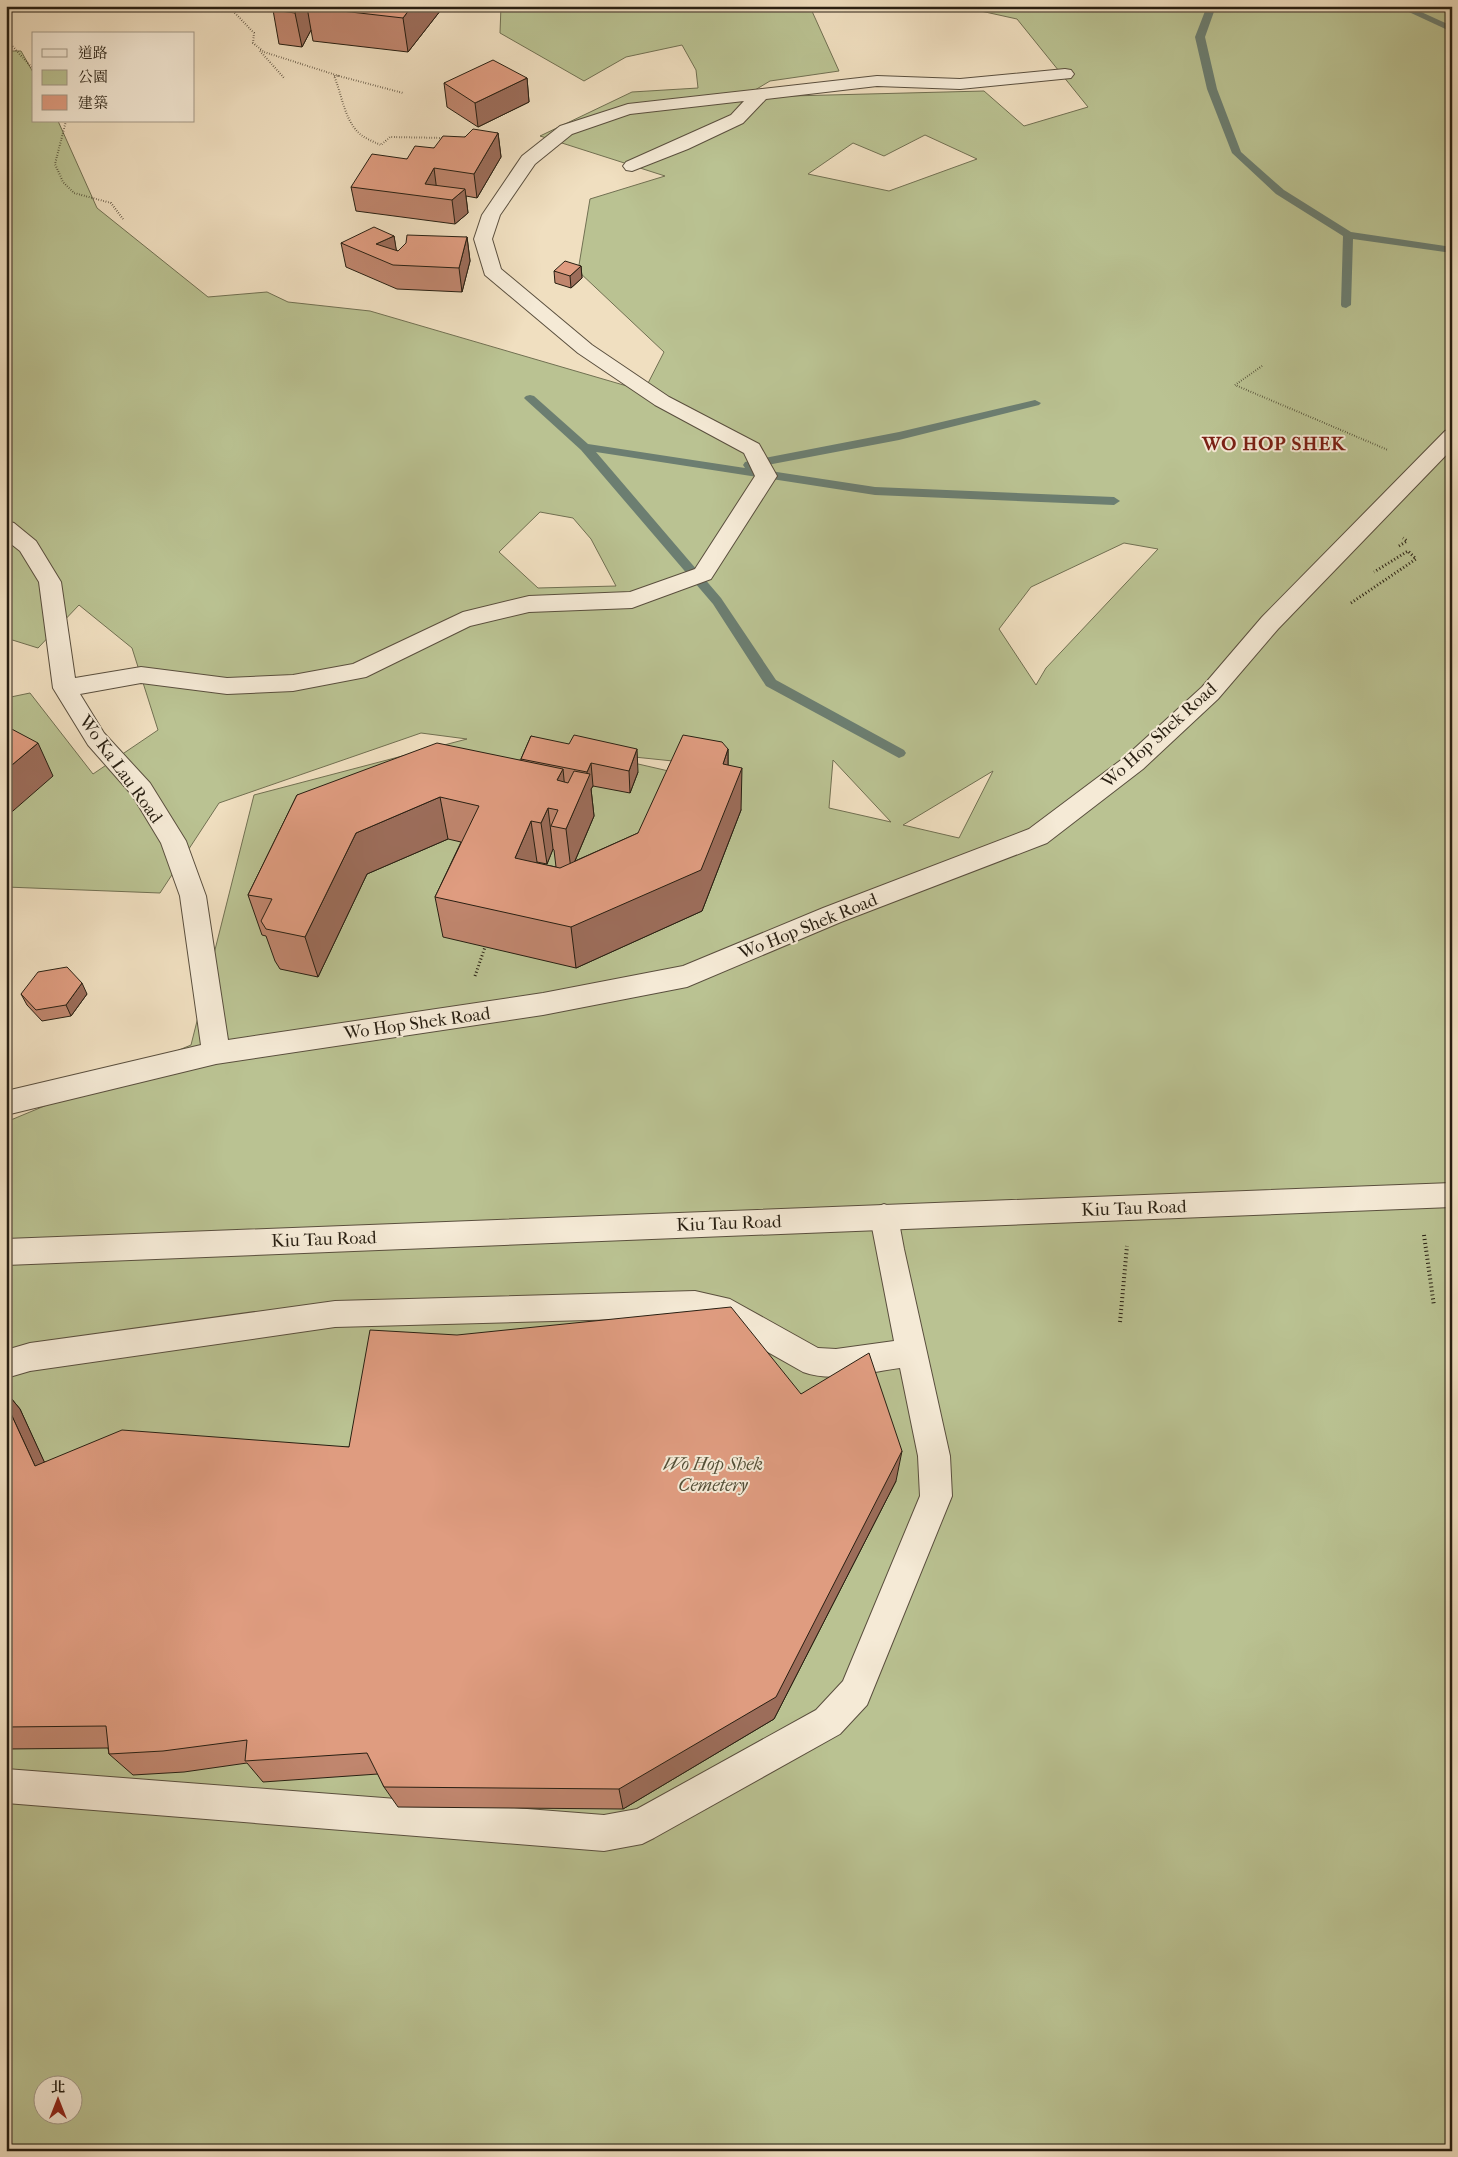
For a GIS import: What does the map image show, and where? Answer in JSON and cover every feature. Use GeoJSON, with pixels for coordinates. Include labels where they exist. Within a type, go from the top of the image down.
{"type":"FeatureCollection","features":[{"type":"Feature","properties":{"kind":"street"},"geometry":{"type":"LineString","coordinates":[[65,688],[141,675],[227,686],[294,682],[358,671],[463,620],[529,604],[632,600],[703,574],[766,476],[752,449],[662,401],[585,349],[492,271],[483,238],[492,215],[528,160],[566,130],[628,109],[697,100],[759,96],[877,81],[960,84],[1065,74]]}},
{"type":"Feature","properties":{"kind":"street"},"geometry":{"type":"LineString","coordinates":[[632,166],[737,119],[759,96]]}},
{"type":"Feature","properties":{"kind":"street","name":"Wo Hop Shek Road"},"geometry":{"type":"LineString","coordinates":[[6,1103],[216,1053],[543,1004],[687,976],[832,915],[1038,836],[1134,763],[1210,693],[1270,623],[1452,436]]}},
{"type":"Feature","properties":{"kind":"street","name":"Wo Ka Lau Road"},"geometry":{"type":"LineString","coordinates":[[6,528],[28,546],[50,582],[65,688],[96,739],[141,789],[173,841],[193,896],[216,1053]]}},
{"type":"Feature","properties":{"kind":"street","name":"Kiu Tau Road"},"geometry":{"type":"LineString","coordinates":[[6,1252],[1452,1195]]}},
{"type":"Feature","properties":{"kind":"street"},"geometry":{"type":"LineString","coordinates":[[6,1786],[604,1832],[642,1826],[828,1722],[855,1693],[936,1496],[934,1456],[884,1217]]}},
{"type":"Feature","properties":{"kind":"street"},"geometry":{"type":"LineString","coordinates":[[6,1364],[30,1357],[334,1314],[694,1304],[719,1309],[814,1362],[836,1363],[911,1352]]}},
{"type":"Feature","properties":{"kind":"path"},"geometry":{"type":"LineString","coordinates":[[232,6],[234,12],[254,33],[253,43],[285,79]]}},
{"type":"Feature","properties":{"kind":"path"},"geometry":{"type":"LineString","coordinates":[[6,39],[32,68]]}},
{"type":"Feature","properties":{"kind":"path"},"geometry":{"type":"LineString","coordinates":[[258,48],[264,52],[339,76],[403,93]]}},
{"type":"Feature","properties":{"kind":"path"},"geometry":{"type":"LineString","coordinates":[[339,76],[334,76],[344,105],[356,130],[361,135],[381,145],[390,137],[449,138]]}},
{"type":"Feature","properties":{"kind":"path"},"geometry":{"type":"LineString","coordinates":[[66,122],[55,164],[63,182],[74,193],[111,204],[123,219]]}},
{"type":"Feature","properties":{"kind":"path"},"geometry":{"type":"LineString","coordinates":[[1262,366],[1234,386],[1390,451]]}},
{"type":"Feature","properties":{"kind":"path"},"geometry":{"type":"LineString","coordinates":[[1398,546],[1407,541],[1401,536]]}},
{"type":"Feature","properties":{"kind":"path"},"geometry":{"type":"LineString","coordinates":[[1351,603],[1416,559],[1408,552],[1366,576]]}},
{"type":"Feature","properties":{"kind":"path"},"geometry":{"type":"LineString","coordinates":[[473,981],[485,947]]}},
{"type":"Feature","properties":{"kind":"path"},"geometry":{"type":"LineString","coordinates":[[1424,1230],[1434,1306]]}},
{"type":"Feature","properties":{"kind":"path"},"geometry":{"type":"LineString","coordinates":[[1120,1322],[1128,1238]]}},
{"type":"Feature","properties":{"kind":"green space","name":"Wo Hop Shek Cemetery"},"geometry":{"type":"Polygon","coordinates":[[[501,6],[821,6],[811,9],[839,71],[770,81],[755,90],[790,96],[984,91],[1024,126],[1088,107],[1017,19],[958,6],[1452,6],[1452,2151],[6,2151],[6,1122],[191,1045],[254,795],[467,739],[421,733],[219,803],[160,893],[6,887],[6,698],[30,693],[93,774],[158,730],[132,648],[79,605],[38,648],[6,638],[6,51],[21,51],[32,70],[32,122],[58,122],[97,208],[208,297],[267,292],[288,302],[370,311],[644,391],[664,352],[578,271],[590,199],[665,176],[540,136],[632,92],[698,88],[696,70],[682,45],[626,57],[584,81],[500,33],[501,6]],[[925,135],[884,156],[853,143],[808,174],[889,191],[977,159],[925,135]],[[540,512],[499,552],[538,588],[616,586],[591,539],[573,518],[540,512]],[[1124,543],[1031,587],[999,629],[1036,685],[1046,668],[1158,549],[1124,543]],[[586,752],[725,784],[721,766],[586,752]],[[833,760],[829,808],[891,822],[833,760]],[[993,771],[903,825],[959,838],[993,771]]]}},
{"type":"Feature","properties":{"kind":"building"},"geometry":{"type":"Polygon","coordinates":[[[275,6],[299,6],[295,13],[273,10],[275,6]]]}},
{"type":"Feature","properties":{"kind":"building"},"geometry":{"type":"Polygon","coordinates":[[[308,6],[412,6],[403,18],[308,6]]]}},
{"type":"Feature","properties":{"kind":"building"},"geometry":{"type":"Polygon","coordinates":[[[493,60],[527,78],[475,103],[444,83],[493,60]]]}},
{"type":"Feature","properties":{"kind":"building"},"geometry":{"type":"Polygon","coordinates":[[[473,129],[498,133],[474,174],[434,168],[425,184],[465,189],[452,200],[351,187],[372,154],[407,159],[415,146],[434,148],[443,136],[465,137],[473,129]]]}},
{"type":"Feature","properties":{"kind":"building"},"geometry":{"type":"Polygon","coordinates":[[[374,227],[394,236],[376,244],[398,251],[406,243],[407,235],[467,237],[459,268],[393,265],[341,243],[374,227]]]}},
{"type":"Feature","properties":{"kind":"building"},"geometry":{"type":"Polygon","coordinates":[[[565,261],[581,266],[570,276],[554,271],[565,261]]]}},
{"type":"Feature","properties":{"kind":"building"},"geometry":{"type":"Polygon","coordinates":[[[6,726],[38,743],[6,770],[6,726]]]}},
{"type":"Feature","properties":{"kind":"building"},"geometry":{"type":"Polygon","coordinates":[[[574,735],[637,749],[629,771],[591,763],[587,772],[521,759],[531,736],[569,744],[574,735]]]}},
{"type":"Feature","properties":{"kind":"building"},"geometry":{"type":"Polygon","coordinates":[[[683,735],[722,742],[728,749],[723,764],[742,768],[701,870],[571,927],[435,897],[479,806],[440,797],[356,833],[305,937],[266,929],[261,921],[272,899],[248,895],[297,795],[437,743],[563,769],[557,780],[568,783],[574,771],[590,774],[566,829],[551,826],[558,810],[548,808],[541,823],[531,821],[515,858],[560,868],[638,833],[683,735]]]}},
{"type":"Feature","properties":{"kind":"building"},"geometry":{"type":"Polygon","coordinates":[[[67,967],[82,983],[66,1005],[36,1010],[21,994],[38,972],[67,967]]]}},
{"type":"Feature","properties":{"kind":"building"},"geometry":{"type":"Polygon","coordinates":[[[731,1307],[801,1394],[869,1353],[902,1451],[776,1697],[619,1789],[384,1787],[367,1753],[245,1761],[247,1740],[163,1751],[109,1754],[106,1726],[6,1727],[6,1403],[35,1466],[122,1430],[349,1447],[370,1330],[457,1335],[731,1307]]]}},
{"type":"Feature","properties":{"kind":"waterway"},"geometry":{"type":"LineString","coordinates":[[1212,6],[1200,37],[1212,89],[1237,153],[1280,192],[1348,235]]}},
{"type":"Feature","properties":{"kind":"waterway"},"geometry":{"type":"LineString","coordinates":[[1400,6],[1452,29]]}},
{"type":"Feature","properties":{"kind":"waterway"},"geometry":{"type":"LineString","coordinates":[[1346,305],[1348,235]]}},
{"type":"Feature","properties":{"kind":"waterway"},"geometry":{"type":"LineString","coordinates":[[1348,235],[1452,250]]}},
{"type":"Feature","properties":{"kind":"waterway"},"geometry":{"type":"LineString","coordinates":[[530,398],[585,447]]}},
{"type":"Feature","properties":{"kind":"waterway"},"geometry":{"type":"LineString","coordinates":[[749,465],[899,436],[1035,403]]}},
{"type":"Feature","properties":{"kind":"waterway"},"geometry":{"type":"LineString","coordinates":[[585,447],[875,491],[1114,501]]}},
{"type":"Feature","properties":{"kind":"waterway"},"geometry":{"type":"LineString","coordinates":[[585,447],[717,601],[771,683],[899,753]]}},
{"type":"Feature","properties":{"kind":"district","name":"WO HOP SHEK"},"geometry":{"type":"Point","coordinates":[1274,443]}}]}
